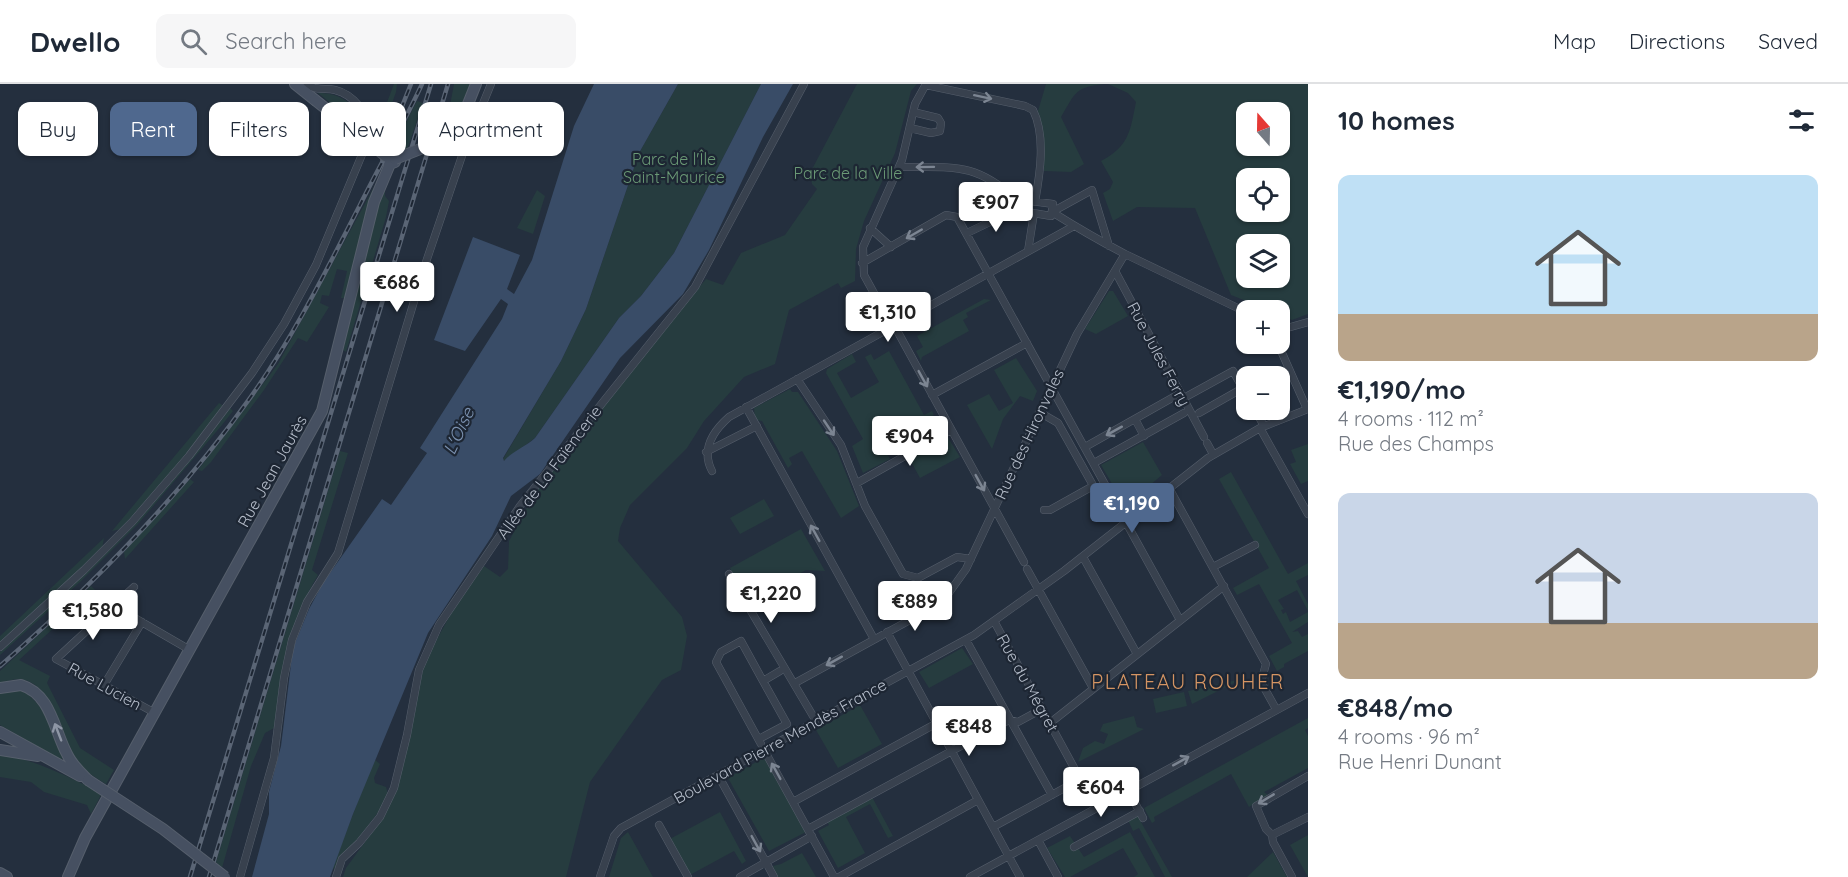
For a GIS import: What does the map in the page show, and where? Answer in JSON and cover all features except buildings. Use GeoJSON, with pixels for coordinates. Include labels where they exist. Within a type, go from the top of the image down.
{"type":"FeatureCollection","features":[{"type":"Feature","properties":{"kind":"street"},"geometry":{"type":"LineString","coordinates":[[295,84],[391,160],[444,138],[464,114],[476,84]]}},
{"type":"Feature","properties":{"kind":"street"},"geometry":{"type":"LineString","coordinates":[[0,647],[121,533],[183,464],[252,373],[284,324],[312,273],[370,136],[368,117],[345,94],[334,90],[316,89],[307,84]]}},
{"type":"Feature","properties":{"kind":"street"},"geometry":{"type":"LineString","coordinates":[[240,877],[266,792],[275,753],[284,674],[292,640],[305,606],[338,553],[425,265],[460,160],[491,84]]}},
{"type":"Feature","properties":{"kind":"street","name":"Allée de La Faïencerie"},"geometry":{"type":"LineString","coordinates":[[336,877],[342,859],[359,843],[380,817],[394,788],[419,670],[439,625],[520,506],[694,287],[804,84]]}},
{"type":"Feature","properties":{"kind":"street"},"geometry":{"type":"LineString","coordinates":[[1035,202],[1040,150],[1037,122],[1033,110],[1025,106],[926,84],[913,112],[899,167],[870,228],[862,263],[865,279],[1094,688]]}},
{"type":"Feature","properties":{"kind":"street"},"geometry":{"type":"LineString","coordinates":[[910,128],[931,133],[940,130],[941,123],[938,118],[913,112]]}},
{"type":"Feature","properties":{"kind":"street","name":"Rue Jean Jaurès"},"geometry":{"type":"LineString","coordinates":[[68,877],[81,847],[154,713],[322,411],[374,202],[391,160]]}},
{"type":"Feature","properties":{"kind":"street"},"geometry":{"type":"LineString","coordinates":[[899,167],[965,168],[998,184],[1017,199],[1053,204],[1052,212]]}},
{"type":"Feature","properties":{"kind":"street"},"geometry":{"type":"LineString","coordinates":[[967,233],[1015,210],[1051,216],[1052,212],[1092,190],[1109,246]]}},
{"type":"Feature","properties":{"kind":"street"},"geometry":{"type":"LineString","coordinates":[[1015,210],[1017,199]]}},
{"type":"Feature","properties":{"kind":"street"},"geometry":{"type":"LineString","coordinates":[[1052,212],[1109,246],[1236,307]]}},
{"type":"Feature","properties":{"kind":"street"},"geometry":{"type":"LineString","coordinates":[[1028,251],[1034,213]]}},
{"type":"Feature","properties":{"kind":"street"},"geometry":{"type":"LineString","coordinates":[[862,263],[950,214],[957,217],[1180,620]]}},
{"type":"Feature","properties":{"kind":"street"},"geometry":{"type":"LineString","coordinates":[[712,471],[706,461],[706,452],[726,419],[1074,226]]}},
{"type":"Feature","properties":{"kind":"street"},"geometry":{"type":"LineString","coordinates":[[870,228],[891,247]]}},
{"type":"Feature","properties":{"kind":"street","name":"Rue des Hironvales"},"geometry":{"type":"LineString","coordinates":[[795,683],[930,609],[946,597],[971,559],[1038,412],[1079,330],[1125,254]]}},
{"type":"Feature","properties":{"kind":"street","name":"Rue Jules Ferry"},"geometry":{"type":"LineString","coordinates":[[1115,271],[1213,454]]}},
{"type":"Feature","properties":{"kind":"street"},"geometry":{"type":"LineString","coordinates":[[1290,327],[1308,322]]}},
{"type":"Feature","properties":{"kind":"street"},"geometry":{"type":"LineString","coordinates":[[932,395],[1027,343]]}},
{"type":"Feature","properties":{"kind":"street"},"geometry":{"type":"LineString","coordinates":[[1282,354],[1307,409]]}},
{"type":"Feature","properties":{"kind":"street"},"geometry":{"type":"LineString","coordinates":[[1085,447],[1135,419],[1233,371],[1236,376]]}},
{"type":"Feature","properties":{"kind":"street"},"geometry":{"type":"LineString","coordinates":[[797,379],[841,445],[865,506],[902,572],[915,578],[957,557],[971,559]]}},
{"type":"Feature","properties":{"kind":"street"},"geometry":{"type":"LineString","coordinates":[[1199,413],[1236,395]]}},
{"type":"Feature","properties":{"kind":"street"},"geometry":{"type":"LineString","coordinates":[[746,407],[874,639]]}},
{"type":"Feature","properties":{"kind":"street","name":"Boulevard Pierre Mendès France"},"geometry":{"type":"LineString","coordinates":[[600,877],[615,834],[651,811],[718,775],[762,745],[816,721],[966,640],[1083,557],[1213,454],[1262,427],[1307,409]]}},
{"type":"Feature","properties":{"kind":"street"},"geometry":{"type":"LineString","coordinates":[[1038,412],[1056,421],[1108,512],[1121,513]]}},
{"type":"Feature","properties":{"kind":"street"},"geometry":{"type":"LineString","coordinates":[[1094,463],[1184,413]]}},
{"type":"Feature","properties":{"kind":"street"},"geometry":{"type":"LineString","coordinates":[[1135,419],[1144,436]]}},
{"type":"Feature","properties":{"kind":"street"},"geometry":{"type":"LineString","coordinates":[[1259,420],[1308,514]]}},
{"type":"Feature","properties":{"kind":"street"},"geometry":{"type":"LineString","coordinates":[[706,452],[757,426]]}},
{"type":"Feature","properties":{"kind":"street"},"geometry":{"type":"LineString","coordinates":[[857,483],[951,430]]}},
{"type":"Feature","properties":{"kind":"street"},"geometry":{"type":"LineString","coordinates":[[1044,510],[1050,510],[1093,486]]}},
{"type":"Feature","properties":{"kind":"street"},"geometry":{"type":"LineString","coordinates":[[1169,488],[1266,664],[1261,682],[1276,710]]}},
{"type":"Feature","properties":{"kind":"street"},"geometry":{"type":"LineString","coordinates":[[1213,567],[1255,545]]}},
{"type":"Feature","properties":{"kind":"street"},"geometry":{"type":"LineString","coordinates":[[1083,557],[1137,654]]}},
{"type":"Feature","properties":{"kind":"street"},"geometry":{"type":"LineString","coordinates":[[729,574],[783,670],[786,668],[816,721]]}},
{"type":"Feature","properties":{"kind":"street"},"geometry":{"type":"LineString","coordinates":[[134,586],[114,606],[190,650]]}},
{"type":"Feature","properties":{"kind":"street"},"geometry":{"type":"LineString","coordinates":[[1050,723],[1224,586]]}},
{"type":"Feature","properties":{"kind":"street","name":"Rue Lucien"},"geometry":{"type":"LineString","coordinates":[[114,606],[56,659],[154,713]]}},
{"type":"Feature","properties":{"kind":"street","name":"Rue du Mégret"},"geometry":{"type":"LineString","coordinates":[[994,621],[1096,808]]}},
{"type":"Feature","properties":{"kind":"street"},"geometry":{"type":"LineString","coordinates":[[104,685],[142,622]]}},
{"type":"Feature","properties":{"kind":"street"},"geometry":{"type":"LineString","coordinates":[[887,633],[1020,877]]}},
{"type":"Feature","properties":{"kind":"street"},"geometry":{"type":"LineString","coordinates":[[966,640],[1008,721],[1052,795]]}},
{"type":"Feature","properties":{"kind":"street"},"geometry":{"type":"LineString","coordinates":[[762,745],[787,723],[741,641],[721,652],[716,662],[812,837],[837,877],[978,800]]}},
{"type":"Feature","properties":{"kind":"street"},"geometry":{"type":"LineString","coordinates":[[763,681],[780,671]]}},
{"type":"Feature","properties":{"kind":"street"},"geometry":{"type":"LineString","coordinates":[[0,688],[21,685],[40,697],[49,709],[68,756],[88,780]]}},
{"type":"Feature","properties":{"kind":"street"},"geometry":{"type":"LineString","coordinates":[[970,877],[1308,693]]}},
{"type":"Feature","properties":{"kind":"street"},"geometry":{"type":"LineString","coordinates":[[1008,721],[1018,722],[1042,709]]}},
{"type":"Feature","properties":{"kind":"street"},"geometry":{"type":"LineString","coordinates":[[793,802],[937,723]]}},
{"type":"Feature","properties":{"kind":"street"},"geometry":{"type":"LineString","coordinates":[[808,829],[996,728]]}},
{"type":"Feature","properties":{"kind":"street"},"geometry":{"type":"LineString","coordinates":[[0,732],[88,780],[163,829],[225,877]]}},
{"type":"Feature","properties":{"kind":"street"},"geometry":{"type":"LineString","coordinates":[[0,750],[47,758]]}},
{"type":"Feature","properties":{"kind":"street"},"geometry":{"type":"LineString","coordinates":[[718,775],[774,877]]}},
{"type":"Feature","properties":{"kind":"street"},"geometry":{"type":"LineString","coordinates":[[1292,877],[1256,806],[1308,776]]}},
{"type":"Feature","properties":{"kind":"street"},"geometry":{"type":"LineString","coordinates":[[993,827],[1081,779]]}},
{"type":"Feature","properties":{"kind":"street"},"geometry":{"type":"LineString","coordinates":[[1074,847],[1142,814],[1128,790]]}},
{"type":"Feature","properties":{"kind":"street"},"geometry":{"type":"LineString","coordinates":[[1272,835],[1308,817]]}},
{"type":"Feature","properties":{"kind":"street"},"geometry":{"type":"LineString","coordinates":[[659,825],[688,877]]}},
{"type":"Feature","properties":{"kind":"street"},"geometry":{"type":"LineString","coordinates":[[740,877],[812,837]]}},
{"type":"Feature","properties":{"kind":"street"},"geometry":{"type":"LineString","coordinates":[[1038,840],[1058,877]]}},
{"type":"Feature","properties":{"kind":"street"},"geometry":{"type":"LineString","coordinates":[[0,873],[7,877]]}},
{"type":"Feature","properties":{"kind":"green space"},"geometry":{"type":"Polygon","coordinates":[[[394,84],[397,84],[392,102],[387,102],[394,84]]]}},
{"type":"Feature","properties":{"kind":"green space"},"geometry":{"type":"Polygon","coordinates":[[[454,84],[470,84],[463,102],[451,102],[454,84]]]}},
{"type":"Feature","properties":{"kind":"green space","name":"Parc de l'Île Saint-Maurice"},"geometry":{"type":"Polygon","coordinates":[[[678,84],[761,84],[674,253],[641,296],[619,318],[535,438],[504,461],[503,459],[561,361],[586,309],[639,153],[678,84]]]}},
{"type":"Feature","properties":{"kind":"green space","name":"Parc de la Ville"},"geometry":{"type":"Polygon","coordinates":[[[857,84],[917,84],[911,91],[895,153],[864,221],[856,249],[855,281],[841,288],[838,283],[789,310],[775,364],[744,377],[704,421],[687,448],[630,505],[620,528],[618,541],[682,617],[687,636],[681,670],[662,680],[590,782],[566,877],[343,877],[346,868],[384,816],[398,783],[425,661],[453,610],[484,566],[500,577],[508,569],[509,541],[536,491],[611,393],[706,279],[723,285],[741,253],[785,235],[817,189],[812,184],[810,173],[857,84]]]}},
{"type":"Feature","properties":{"kind":"green space"},"geometry":{"type":"Polygon","coordinates":[[[1046,84],[1105,84],[1077,92],[1061,117],[1084,164],[1071,172],[1044,171],[1043,138],[1038,111],[1046,84]]]}},
{"type":"Feature","properties":{"kind":"green space"},"geometry":{"type":"Polygon","coordinates":[[[1108,84],[1308,84],[1308,314],[1292,320],[1290,319],[1290,300],[1244,300],[1231,295],[1195,208],[1137,207],[1113,221],[1103,193],[1110,189],[1113,182],[1101,161],[1123,144],[1130,130],[1136,102],[1128,93],[1108,84]]]}},
{"type":"Feature","properties":{"kind":"green space"},"geometry":{"type":"Polygon","coordinates":[[[318,93],[333,95],[347,102],[329,102],[318,93]]]}},
{"type":"Feature","properties":{"kind":"green space"},"geometry":{"type":"Polygon","coordinates":[[[417,101],[420,102],[418,102],[418,118],[407,150],[406,150],[406,122],[417,101]]]}},
{"type":"Feature","properties":{"kind":"green space"},"geometry":{"type":"Polygon","coordinates":[[[374,187],[347,298],[341,298],[347,271],[337,269],[329,296],[322,295],[320,303],[329,307],[307,342],[298,338],[264,390],[211,462],[202,471],[198,470],[278,364],[374,187]]]}},
{"type":"Feature","properties":{"kind":"green space"},"geometry":{"type":"Polygon","coordinates":[[[385,189],[385,196],[389,201],[386,217],[346,352],[343,350],[379,200],[385,189]]]}},
{"type":"Feature","properties":{"kind":"green space"},"geometry":{"type":"Polygon","coordinates":[[[537,190],[545,196],[533,234],[517,228],[537,190]]]}},
{"type":"Feature","properties":{"kind":"green space"},"geometry":{"type":"Polygon","coordinates":[[[1109,291],[1113,291],[1128,316],[1096,334],[1085,329],[1109,291]]]}},
{"type":"Feature","properties":{"kind":"green space"},"geometry":{"type":"Polygon","coordinates":[[[984,299],[991,300],[966,313],[968,317],[963,320],[969,331],[922,357],[921,361],[916,351],[923,347],[917,336],[984,299]]]}},
{"type":"Feature","properties":{"kind":"green space"},"geometry":{"type":"Polygon","coordinates":[[[889,351],[924,415],[932,411],[934,415],[882,444],[890,459],[863,473],[852,446],[863,439],[826,373],[827,369],[852,354],[856,362],[837,373],[851,398],[879,382],[865,357],[871,354],[874,360],[889,351]]]}},
{"type":"Feature","properties":{"kind":"green space"},"geometry":{"type":"Polygon","coordinates":[[[1016,358],[1037,391],[1033,401],[1020,396],[1003,419],[992,449],[967,405],[989,394],[999,411],[1013,403],[994,370],[1016,358]]]}},
{"type":"Feature","properties":{"kind":"green space"},"geometry":{"type":"Polygon","coordinates":[[[790,389],[792,392],[798,392],[837,451],[859,506],[841,518],[802,451],[789,458],[792,464],[788,468],[762,421],[755,420],[754,408],[790,389]]]}},
{"type":"Feature","properties":{"kind":"green space"},"geometry":{"type":"Polygon","coordinates":[[[219,403],[224,406],[185,456],[121,529],[112,531],[219,403]]]}},
{"type":"Feature","properties":{"kind":"green space"},"geometry":{"type":"Polygon","coordinates":[[[230,408],[233,411],[222,425],[138,524],[80,582],[0,655],[0,652],[121,539],[169,485],[230,408]]]}},
{"type":"Feature","properties":{"kind":"green space"},"geometry":{"type":"Polygon","coordinates":[[[947,436],[960,457],[920,478],[909,458],[947,436]]]}},
{"type":"Feature","properties":{"kind":"green space"},"geometry":{"type":"Polygon","coordinates":[[[1143,442],[1162,475],[1125,506],[1101,465],[1143,442]]]}},
{"type":"Feature","properties":{"kind":"green space"},"geometry":{"type":"Polygon","coordinates":[[[1308,444],[1308,481],[1301,484],[1290,464],[1296,462],[1291,450],[1308,444]]]}},
{"type":"Feature","properties":{"kind":"green space"},"geometry":{"type":"Polygon","coordinates":[[[340,451],[348,453],[312,570],[318,575],[300,611],[287,648],[279,687],[276,727],[265,733],[251,766],[222,868],[216,862],[340,451]]]}},
{"type":"Feature","properties":{"kind":"green space"},"geometry":{"type":"Polygon","coordinates":[[[1231,472],[1288,574],[1308,563],[1308,575],[1296,581],[1308,604],[1308,611],[1297,590],[1278,600],[1284,609],[1281,610],[1283,614],[1286,612],[1290,622],[1308,612],[1308,622],[1292,632],[1298,631],[1302,637],[1308,634],[1308,651],[1284,664],[1284,667],[1277,671],[1269,656],[1292,643],[1259,584],[1237,595],[1233,588],[1269,568],[1219,479],[1231,472]]]}},
{"type":"Feature","properties":{"kind":"green space"},"geometry":{"type":"Polygon","coordinates":[[[190,479],[194,482],[125,559],[124,552],[190,479]]]}},
{"type":"Feature","properties":{"kind":"green space"},"geometry":{"type":"Polygon","coordinates":[[[764,499],[774,516],[740,534],[730,518],[764,499]]]}},
{"type":"Feature","properties":{"kind":"green space"},"geometry":{"type":"Polygon","coordinates":[[[801,529],[825,571],[806,570],[748,602],[730,568],[801,529]]]}},
{"type":"Feature","properties":{"kind":"green space"},"geometry":{"type":"Polygon","coordinates":[[[104,538],[102,549],[0,644],[0,636],[104,538]]]}},
{"type":"Feature","properties":{"kind":"green space"},"geometry":{"type":"Polygon","coordinates":[[[91,586],[95,590],[19,660],[50,676],[47,683],[80,748],[114,770],[106,784],[77,762],[70,751],[51,705],[42,691],[31,682],[17,679],[0,684],[0,671],[91,586]]]}},
{"type":"Feature","properties":{"kind":"green space"},"geometry":{"type":"Polygon","coordinates":[[[962,648],[973,664],[929,688],[919,672],[962,648]]]}},
{"type":"Feature","properties":{"kind":"green space"},"geometry":{"type":"Polygon","coordinates":[[[1242,679],[1192,704],[1188,691],[1242,679]]]}},
{"type":"Feature","properties":{"kind":"green space"},"geometry":{"type":"Polygon","coordinates":[[[21,690],[37,703],[42,711],[63,757],[61,760],[0,725],[0,692],[21,690]]]}},
{"type":"Feature","properties":{"kind":"green space"},"geometry":{"type":"Polygon","coordinates":[[[1184,692],[1187,706],[1156,713],[1153,699],[1184,692]]]}},
{"type":"Feature","properties":{"kind":"green space"},"geometry":{"type":"Polygon","coordinates":[[[860,705],[882,744],[838,768],[816,730],[860,705]]]}},
{"type":"Feature","properties":{"kind":"green space"},"geometry":{"type":"Polygon","coordinates":[[[1134,716],[1137,727],[1144,729],[1078,762],[1083,748],[1095,741],[1104,744],[1108,734],[1100,731],[1103,724],[1134,716]]]}},
{"type":"Feature","properties":{"kind":"green space"},"geometry":{"type":"Polygon","coordinates":[[[1308,718],[1308,728],[1305,730],[1308,736],[1308,768],[1264,792],[1268,795],[1249,807],[1231,774],[1154,817],[1155,821],[1152,823],[1144,808],[1308,718]]]}},
{"type":"Feature","properties":{"kind":"green space"},"geometry":{"type":"Polygon","coordinates":[[[0,754],[40,765],[102,793],[91,814],[87,805],[44,792],[31,782],[0,777],[0,754]]]}},
{"type":"Feature","properties":{"kind":"green space"},"geometry":{"type":"Polygon","coordinates":[[[765,757],[806,832],[769,851],[728,778],[765,757]]]}},
{"type":"Feature","properties":{"kind":"green space"},"geometry":{"type":"Polygon","coordinates":[[[374,759],[380,764],[374,778],[375,783],[386,787],[389,798],[336,868],[332,869],[374,759]]]}},
{"type":"Feature","properties":{"kind":"green space"},"geometry":{"type":"Polygon","coordinates":[[[871,795],[893,836],[888,838],[870,804],[846,817],[865,853],[838,868],[818,831],[829,825],[826,819],[871,795]]]}},
{"type":"Feature","properties":{"kind":"green space"},"geometry":{"type":"Polygon","coordinates":[[[720,812],[746,861],[742,864],[734,851],[688,876],[668,840],[720,812]]]}},
{"type":"Feature","properties":{"kind":"green space"},"geometry":{"type":"Polygon","coordinates":[[[1137,815],[1172,877],[1165,877],[1139,828],[1133,831],[1128,820],[1137,815]]]}},
{"type":"Feature","properties":{"kind":"green space"},"geometry":{"type":"Polygon","coordinates":[[[628,832],[653,877],[609,877],[621,838],[628,832]]]}},
{"type":"Feature","properties":{"kind":"green space"},"geometry":{"type":"Polygon","coordinates":[[[1130,832],[1155,877],[1134,877],[1138,874],[1123,848],[1070,877],[1065,877],[1047,848],[1070,836],[1084,857],[1130,832]]]}},
{"type":"Feature","properties":{"kind":"green space"},"geometry":{"type":"Polygon","coordinates":[[[1308,835],[1308,877],[1290,845],[1308,835]]]}},
{"type":"Feature","properties":{"kind":"green space"},"geometry":{"type":"Polygon","coordinates":[[[1273,852],[1287,877],[1247,877],[1273,852]]]}},
{"type":"Feature","properties":{"kind":"green space"},"geometry":{"type":"Polygon","coordinates":[[[802,853],[816,877],[777,877],[773,866],[802,853]]]}},
{"type":"Feature","properties":{"kind":"water","name":"L'Oise"},"geometry":{"type":"Polygon","coordinates":[[[594,84],[678,84],[639,153],[586,309],[561,361],[503,458],[504,461],[535,438],[619,318],[641,296],[674,253],[761,84],[793,84],[763,137],[709,250],[683,294],[620,358],[540,474],[511,496],[492,536],[428,633],[353,814],[330,877],[252,877],[269,814],[269,792],[281,746],[293,648],[309,609],[323,583],[382,499],[391,505],[427,453],[420,448],[502,319],[508,304],[501,299],[465,351],[434,340],[473,237],[520,255],[507,289],[514,294],[532,260],[574,126],[594,84]]]}},
{"type":"Feature","properties":{"kind":"railway"},"geometry":{"type":"LineString","coordinates":[[404,102],[411,84]]}},
{"type":"Feature","properties":{"kind":"railway"},"geometry":{"type":"LineString","coordinates":[[0,666],[133,540],[194,471],[250,398],[281,352],[308,304],[422,84]]}},
{"type":"Feature","properties":{"kind":"railway"},"geometry":{"type":"LineString","coordinates":[[190,877],[431,84]]}},
{"type":"Feature","properties":{"kind":"railway"},"geometry":{"type":"LineString","coordinates":[[209,877],[448,84]]}},
{"type":"Feature","properties":{"kind":"district","name":"PLATEAU ROUHER"},"geometry":{"type":"Point","coordinates":[1188,682]}}]}
